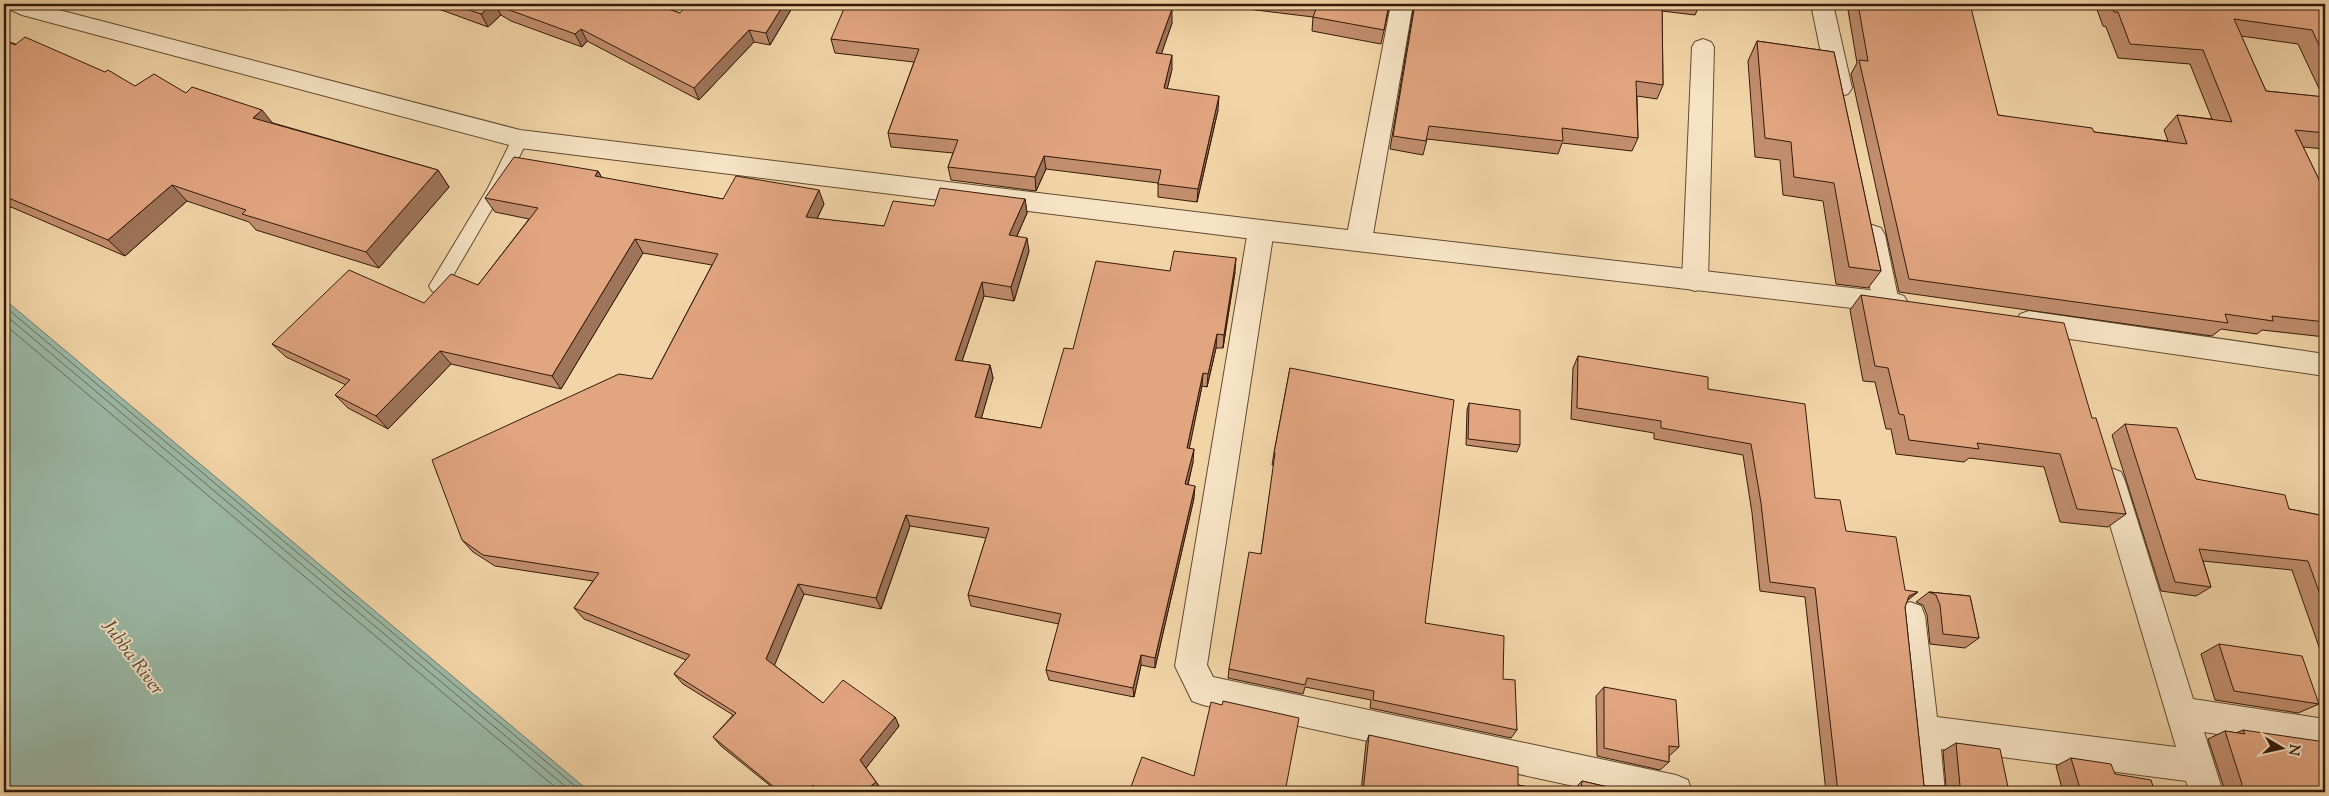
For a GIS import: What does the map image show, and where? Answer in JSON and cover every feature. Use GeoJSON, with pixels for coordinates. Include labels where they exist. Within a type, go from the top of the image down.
{"type":"FeatureCollection","features":[{"type":"Feature","properties":{"kind":"street"},"geometry":{"type":"LineString","coordinates":[[17,4],[30,10],[520,139],[1261,230],[1916,306]]}},
{"type":"Feature","properties":{"kind":"street"},"geometry":{"type":"LineString","coordinates":[[1359,240],[1402,4]]}},
{"type":"Feature","properties":{"kind":"street"},"geometry":{"type":"LineString","coordinates":[[1822,4],[1845,110]]}},
{"type":"Feature","properties":{"kind":"street"},"geometry":{"type":"LineString","coordinates":[[1695,281],[1703,47]]}},
{"type":"Feature","properties":{"kind":"street"},"geometry":{"type":"LineString","coordinates":[[1868,216],[1886,302]]}},
{"type":"Feature","properties":{"kind":"street"},"geometry":{"type":"LineString","coordinates":[[1261,230],[1191,666],[1203,690],[1676,792]]}},
{"type":"Feature","properties":{"kind":"street"},"geometry":{"type":"LineString","coordinates":[[2004,318],[2067,340],[2325,365]]}},
{"type":"Feature","properties":{"kind":"street"},"geometry":{"type":"LineString","coordinates":[[1922,730],[2203,779],[2102,454]]}},
{"type":"Feature","properties":{"kind":"street"},"geometry":{"type":"LineString","coordinates":[[1910,616],[1929,792]]}},
{"type":"Feature","properties":{"kind":"street"},"geometry":{"type":"LineString","coordinates":[[2184,714],[2325,735]]}},
{"type":"Feature","properties":{"kind":"lane"},"geometry":{"type":"LineString","coordinates":[[438,286],[495,190],[520,139]]}},
{"type":"Feature","properties":{"kind":"water","name":"Jubba River"},"geometry":{"type":"Polygon","coordinates":[[[4,299],[590,792],[4,792],[4,299]]]}},
{"type":"Feature","properties":{"kind":"building"},"geometry":{"type":"Polygon","coordinates":[[[452,4],[493,4],[481,14],[452,4]]]}},
{"type":"Feature","properties":{"kind":"building"},"geometry":{"type":"Polygon","coordinates":[[[497,4],[653,4],[680,13],[689,4],[784,4],[766,33],[749,30],[694,88],[581,29],[575,34],[497,4]]]}},
{"type":"Feature","properties":{"kind":"building"},"geometry":{"type":"Polygon","coordinates":[[[846,4],[1141,4],[1172,9],[1156,53],[1172,55],[1164,88],[1219,96],[1198,189],[1158,184],[1161,170],[1044,156],[1035,177],[948,167],[958,140],[888,133],[919,49],[831,39],[846,4]]]}},
{"type":"Feature","properties":{"kind":"building"},"geometry":{"type":"Polygon","coordinates":[[[1318,4],[1389,4],[1384,30],[1313,17],[1318,4]]]}},
{"type":"Feature","properties":{"kind":"building"},"geometry":{"type":"Polygon","coordinates":[[[1415,4],[1662,4],[1663,85],[1636,81],[1638,138],[1562,128],[1563,141],[1429,126],[1426,141],[1393,136],[1415,4]]]}},
{"type":"Feature","properties":{"kind":"building"},"geometry":{"type":"Polygon","coordinates":[[[1858,4],[1970,4],[1998,115],[2092,128],[2094,132],[2187,144],[2177,115],[2232,122],[2203,50],[2130,44],[2118,12],[2114,12],[2111,4],[2325,4],[2325,58],[2312,30],[2234,19],[2266,91],[2325,97],[2325,133],[2295,130],[2325,192],[2325,322],[2272,316],[2273,321],[2225,314],[2228,323],[1909,279],[1859,60],[1868,61],[1858,4]]]}},
{"type":"Feature","properties":{"kind":"building"},"geometry":{"type":"Polygon","coordinates":[[[25,37],[105,72],[108,70],[135,86],[154,74],[186,93],[192,87],[262,110],[253,118],[438,170],[366,252],[242,214],[246,210],[172,185],[108,240],[4,196],[4,40],[15,45],[25,37]]]}},
{"type":"Feature","properties":{"kind":"building"},"geometry":{"type":"Polygon","coordinates":[[[1757,41],[1834,52],[1881,271],[1849,267],[1834,183],[1794,177],[1791,142],[1765,138],[1757,41]]]}},
{"type":"Feature","properties":{"kind":"building"},"geometry":{"type":"Polygon","coordinates":[[[514,157],[598,171],[595,176],[723,199],[736,176],[819,190],[806,217],[884,226],[893,201],[934,206],[940,188],[1025,199],[1009,235],[1027,238],[1011,287],[982,282],[955,360],[990,365],[975,417],[1041,428],[1064,348],[1073,349],[1096,261],[1170,271],[1174,251],[1236,258],[1224,335],[1217,334],[1208,374],[1203,373],[1187,448],[1194,449],[1185,484],[1195,486],[1155,658],[1141,655],[1133,688],[1046,670],[1061,614],[968,595],[989,528],[906,515],[876,598],[798,584],[766,659],[823,703],[843,680],[895,717],[860,760],[876,782],[863,792],[818,792],[813,785],[807,792],[780,792],[713,737],[736,713],[674,674],[690,655],[574,608],[599,573],[483,555],[462,540],[432,460],[619,374],[652,379],[718,254],[635,239],[552,376],[440,351],[376,416],[335,395],[350,380],[272,344],[349,270],[424,303],[451,274],[478,285],[538,208],[485,198],[514,157]]]}},
{"type":"Feature","properties":{"kind":"building"},"geometry":{"type":"Polygon","coordinates":[[[1861,295],[2064,323],[2092,418],[2096,418],[2126,514],[2077,509],[2060,454],[1977,443],[1979,449],[1909,440],[1904,415],[1899,414],[1888,368],[1875,366],[1861,295]]]}},
{"type":"Feature","properties":{"kind":"building"},"geometry":{"type":"Polygon","coordinates":[[[1578,356],[1708,377],[1708,389],[1805,404],[1815,498],[1840,500],[1846,531],[1896,537],[1905,590],[1918,592],[1909,596],[1905,607],[1924,786],[1960,786],[1956,743],[2000,749],[2009,792],[1838,792],[1815,588],[1770,582],[1761,503],[1751,444],[1661,428],[1661,421],[1577,408],[1578,356]]]}},
{"type":"Feature","properties":{"kind":"building"},"geometry":{"type":"Polygon","coordinates":[[[1290,368],[1454,400],[1425,623],[1504,636],[1503,679],[1515,680],[1517,730],[1373,700],[1374,691],[1307,678],[1305,685],[1229,669],[1249,552],[1261,554],[1274,453],[1290,368]]]}},
{"type":"Feature","properties":{"kind":"building"},"geometry":{"type":"Polygon","coordinates":[[[1469,403],[1520,410],[1520,445],[1468,439],[1469,403]]]}},
{"type":"Feature","properties":{"kind":"building"},"geometry":{"type":"Polygon","coordinates":[[[2125,424],[2177,428],[2196,479],[2285,495],[2289,509],[2325,516],[2325,608],[2308,561],[2199,549],[2211,587],[2175,582],[2125,424]]]}},
{"type":"Feature","properties":{"kind":"building"},"geometry":{"type":"Polygon","coordinates":[[[1929,592],[1970,596],[1979,638],[1943,634],[1940,605],[1936,595],[1929,592]]]}},
{"type":"Feature","properties":{"kind":"building"},"geometry":{"type":"Polygon","coordinates":[[[2219,644],[2302,656],[2319,704],[2234,691],[2219,644]]]}},
{"type":"Feature","properties":{"kind":"building"},"geometry":{"type":"Polygon","coordinates":[[[1604,687],[1676,700],[1679,747],[1669,746],[1669,762],[1604,748],[1604,687]]]}},
{"type":"Feature","properties":{"kind":"building"},"geometry":{"type":"Polygon","coordinates":[[[1223,701],[1299,718],[1285,792],[1129,792],[1142,757],[1194,776],[1211,702],[1222,705],[1223,701]]]}},
{"type":"Feature","properties":{"kind":"building"},"geometry":{"type":"Polygon","coordinates":[[[2243,730],[2325,742],[2325,792],[2236,792],[2235,787],[2241,787],[2242,784],[2225,731],[2245,734],[2243,730]]]}},
{"type":"Feature","properties":{"kind":"building"},"geometry":{"type":"Polygon","coordinates":[[[1369,735],[1518,767],[1518,785],[1552,792],[1363,792],[1369,735]]]}},
{"type":"Feature","properties":{"kind":"building"},"geometry":{"type":"Polygon","coordinates":[[[2071,758],[2111,764],[2115,774],[2151,780],[2155,792],[2081,792],[2071,758]]]}},
{"type":"Feature","properties":{"kind":"building"},"geometry":{"type":"Polygon","coordinates":[[[1582,781],[1608,787],[1668,787],[1668,792],[1581,792],[1582,781]]]}}]}
